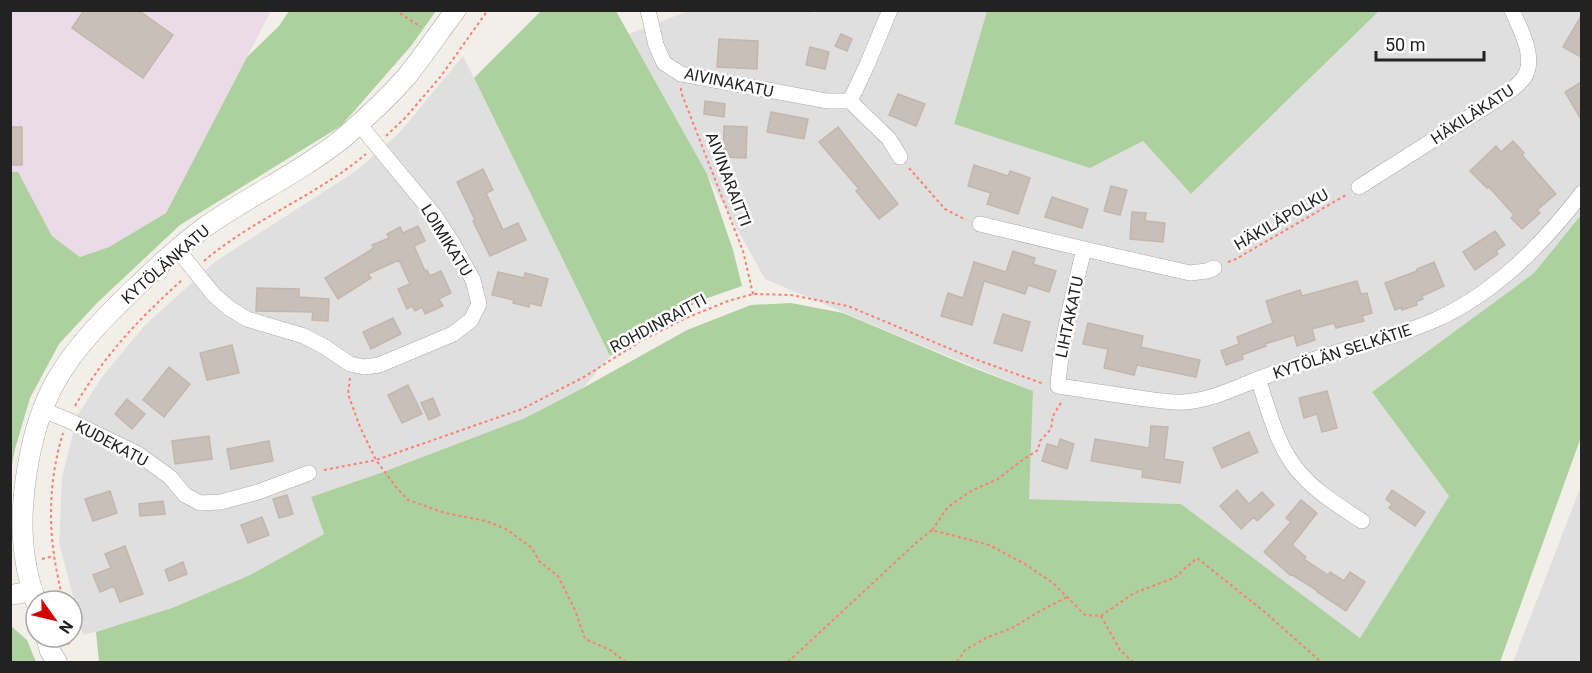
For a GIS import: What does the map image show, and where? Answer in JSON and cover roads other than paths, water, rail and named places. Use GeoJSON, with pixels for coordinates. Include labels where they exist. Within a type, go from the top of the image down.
{"type":"FeatureCollection","features":[{"type":"Feature","properties":{"kind":"street","name":"KYTÖLÄNKATU"},"geometry":{"type":"LineString","coordinates":[[32,589],[25,563],[23,534],[24,501],[33,440],[43,410],[73,355],[97,327],[154,270],[203,228],[320,155],[359,124],[407,75],[456,10]]}},
{"type":"Feature","properties":{"kind":"street","name":"AIVINAKATU"},"geometry":{"type":"LineString","coordinates":[[648,10],[656,45],[664,63],[681,74],[817,100],[850,101]]}},
{"type":"Feature","properties":{"kind":"street"},"geometry":{"type":"LineString","coordinates":[[890,10],[850,101],[889,140],[900,157]]}},
{"type":"Feature","properties":{"kind":"street","name":"HÄKILÄKATU"},"geometry":{"type":"LineString","coordinates":[[1359,188],[1519,84],[1526,75],[1529,65],[1528,52],[1512,10]]}},
{"type":"Feature","properties":{"kind":"street","name":"LOIMIKATU"},"geometry":{"type":"LineString","coordinates":[[177,249],[214,295],[247,320],[304,336],[350,364],[364,367],[380,365],[453,334],[471,320],[479,304],[473,280],[435,216],[359,124]]}},
{"type":"Feature","properties":{"kind":"street","name":"KYTÖLÄN SELKÄTIE"},"geometry":{"type":"LineString","coordinates":[[1060,393],[1181,403],[1201,400],[1304,363],[1395,335],[1434,320],[1465,304],[1497,282],[1548,236],[1581,193]]}},
{"type":"Feature","properties":{"kind":"street"},"geometry":{"type":"LineString","coordinates":[[980,224],[1190,273],[1214,268]]}},
{"type":"Feature","properties":{"kind":"street","name":"LIHTAKATU"},"geometry":{"type":"LineString","coordinates":[[1060,393],[1059,361],[1084,249]]}},
{"type":"Feature","properties":{"kind":"street"},"geometry":{"type":"LineString","coordinates":[[1258,380],[1287,455],[1300,473],[1319,491],[1362,521]]}},
{"type":"Feature","properties":{"kind":"street","name":"KUDEKATU"},"geometry":{"type":"LineString","coordinates":[[43,410],[138,454],[170,477],[185,495],[200,503],[221,502],[258,492],[309,473]]}}]}
